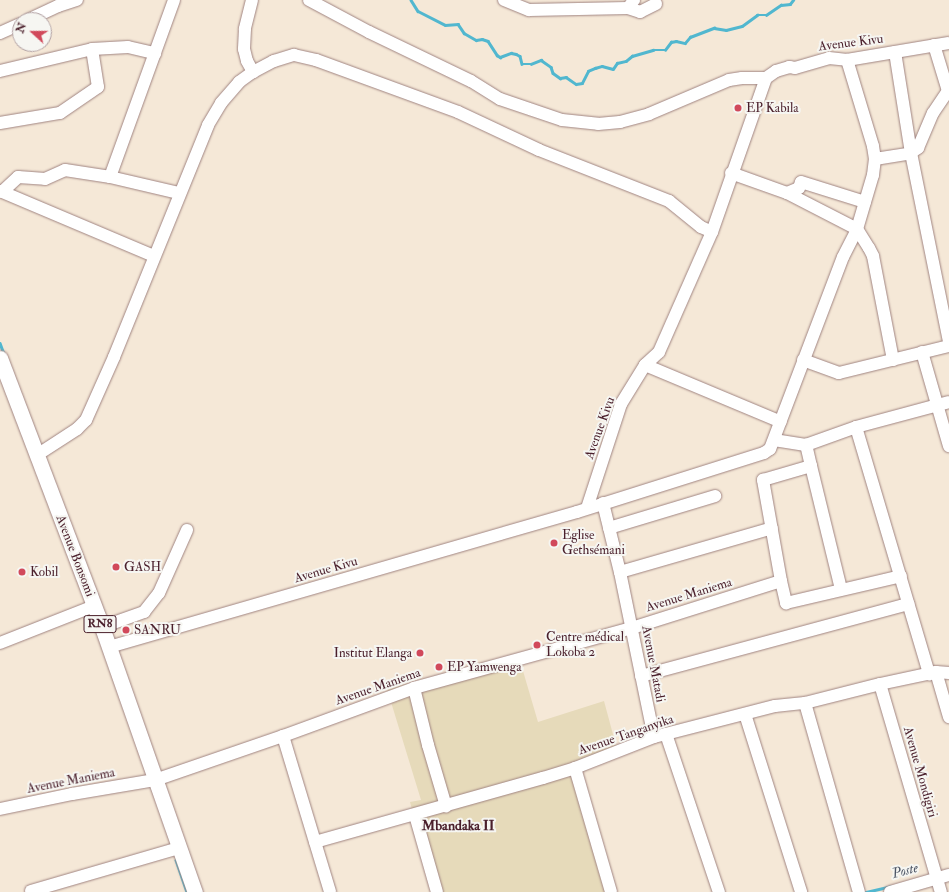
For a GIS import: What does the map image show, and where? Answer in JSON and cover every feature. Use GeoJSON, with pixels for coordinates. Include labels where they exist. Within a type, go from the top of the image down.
{"type":"FeatureCollection","features":[{"type":"Feature","properties":{"kind":"main road","name":"Avenue Bonsomi"},"geometry":{"type":"LineString","coordinates":[[0,358],[102,627],[195,892]]}},
{"type":"Feature","properties":{"kind":"street"},"geometry":{"type":"LineString","coordinates":[[45,12],[77,0]]}},
{"type":"Feature","properties":{"kind":"street"},"geometry":{"type":"LineString","coordinates":[[110,177],[136,101],[174,0]]}},
{"type":"Feature","properties":{"kind":"street"},"geometry":{"type":"LineString","coordinates":[[252,0],[245,29],[244,49],[247,61],[253,72]]}},
{"type":"Feature","properties":{"kind":"street"},"geometry":{"type":"LineString","coordinates":[[309,0],[369,32],[471,82],[500,99],[562,120],[598,124],[620,122],[649,114],[729,80],[742,78],[766,78]]}},
{"type":"Feature","properties":{"kind":"street"},"geometry":{"type":"LineString","coordinates":[[504,0],[529,10],[631,4],[640,12],[656,4]]}},
{"type":"Feature","properties":{"kind":"street"},"geometry":{"type":"LineString","coordinates":[[0,33],[12,28]]}},
{"type":"Feature","properties":{"kind":"street","name":"Avenue Kivu"},"geometry":{"type":"LineString","coordinates":[[109,647],[587,508],[621,404],[645,366],[660,352],[712,232],[731,173],[766,78],[776,71],[789,67],[795,68],[829,58],[847,60],[949,43]]}},
{"type":"Feature","properties":{"kind":"street"},"geometry":{"type":"LineString","coordinates":[[875,159],[911,153],[918,148],[933,113],[948,93],[934,45]]}},
{"type":"Feature","properties":{"kind":"street"},"geometry":{"type":"LineString","coordinates":[[0,71],[92,49],[128,47],[155,53]]}},
{"type":"Feature","properties":{"kind":"street"},"geometry":{"type":"LineString","coordinates":[[0,123],[60,113],[98,87],[92,49]]}},
{"type":"Feature","properties":{"kind":"street"},"geometry":{"type":"LineString","coordinates":[[895,52],[911,153],[949,342]]}},
{"type":"Feature","properties":{"kind":"street"},"geometry":{"type":"LineString","coordinates":[[37,455],[77,430],[86,420],[114,357],[179,193],[208,125],[221,103],[239,82],[253,72],[274,61],[294,55],[316,60],[458,112],[539,150],[669,201],[701,227],[712,232]]}},
{"type":"Feature","properties":{"kind":"street"},"geometry":{"type":"LineString","coordinates":[[587,508],[764,453],[770,449],[843,257],[857,229],[873,175],[875,159],[869,127],[847,60]]}},
{"type":"Feature","properties":{"kind":"street"},"geometry":{"type":"LineString","coordinates":[[154,256],[1,192],[18,177],[45,179],[65,170],[110,177],[179,193]]}},
{"type":"Feature","properties":{"kind":"street"},"geometry":{"type":"LineString","coordinates":[[731,173],[787,193],[857,229],[873,256],[893,360]]}},
{"type":"Feature","properties":{"kind":"street"},"geometry":{"type":"LineString","coordinates":[[787,193],[799,188],[801,182],[865,202]]}},
{"type":"Feature","properties":{"kind":"street"},"geometry":{"type":"LineString","coordinates":[[803,360],[839,373],[949,346]]}},
{"type":"Feature","properties":{"kind":"street"},"geometry":{"type":"LineString","coordinates":[[922,352],[949,446]]}},
{"type":"Feature","properties":{"kind":"street"},"geometry":{"type":"LineString","coordinates":[[645,366],[781,422]]}},
{"type":"Feature","properties":{"kind":"street"},"geometry":{"type":"LineString","coordinates":[[774,440],[806,444],[856,428],[949,402]]}},
{"type":"Feature","properties":{"kind":"street"},"geometry":{"type":"LineString","coordinates":[[856,428],[901,576],[908,604],[949,717]]}},
{"type":"Feature","properties":{"kind":"street"},"geometry":{"type":"LineString","coordinates":[[806,444],[841,589]]}},
{"type":"Feature","properties":{"kind":"street"},"geometry":{"type":"LineString","coordinates":[[811,466],[763,480],[786,603],[901,576]]}},
{"type":"Feature","properties":{"kind":"street"},"geometry":{"type":"LineString","coordinates":[[609,528],[715,496]]}},
{"type":"Feature","properties":{"kind":"street","name":"Avenue Matadi"},"geometry":{"type":"LineString","coordinates":[[603,503],[620,572],[641,676],[660,736],[720,892]]}},
{"type":"Feature","properties":{"kind":"street"},"geometry":{"type":"LineString","coordinates":[[620,572],[772,528]]}},
{"type":"Feature","properties":{"kind":"street"},"geometry":{"type":"LineString","coordinates":[[102,627],[144,612],[159,593],[187,530]]}},
{"type":"Feature","properties":{"kind":"street","name":"Avenue Maniema"},"geometry":{"type":"LineString","coordinates":[[0,809],[72,794],[155,780],[283,736],[414,688],[632,628],[781,581]]}},
{"type":"Feature","properties":{"kind":"street"},"geometry":{"type":"LineString","coordinates":[[641,676],[908,604]]}},
{"type":"Feature","properties":{"kind":"street"},"geometry":{"type":"LineString","coordinates":[[0,642],[94,606]]}},
{"type":"Feature","properties":{"kind":"street","name":"Avenue Tanganyika"},"geometry":{"type":"LineString","coordinates":[[315,842],[415,815],[575,768],[660,736],[775,706],[805,704],[880,684],[932,673],[949,672]]}},
{"type":"Feature","properties":{"kind":"street","name":"Avenue Mondigiri"},"geometry":{"type":"LineString","coordinates":[[880,684],[940,892]]}},
{"type":"Feature","properties":{"kind":"street"},"geometry":{"type":"LineString","coordinates":[[414,688],[428,745],[446,806]]}},
{"type":"Feature","properties":{"kind":"street"},"geometry":{"type":"LineString","coordinates":[[805,704],[859,892]]}},
{"type":"Feature","properties":{"kind":"street"},"geometry":{"type":"LineString","coordinates":[[745,714],[801,892]]}},
{"type":"Feature","properties":{"kind":"street"},"geometry":{"type":"LineString","coordinates":[[283,736],[330,892]]}},
{"type":"Feature","properties":{"kind":"street"},"geometry":{"type":"LineString","coordinates":[[575,768],[611,892]]}},
{"type":"Feature","properties":{"kind":"street"},"geometry":{"type":"LineString","coordinates":[[415,815],[437,892]]}},
{"type":"Feature","properties":{"kind":"street"},"geometry":{"type":"LineString","coordinates":[[31,891],[64,887],[179,848]]}},
{"type":"Feature","properties":{"kind":"street"},"geometry":{"type":"LineString","coordinates":[[890,892],[949,875]]}},
{"type":"Feature","properties":{"kind":"shaded area"},"geometry":{"type":"Polygon","coordinates":[[[518,654],[538,722],[604,701],[618,753],[578,771],[613,892],[434,892],[410,802],[421,800],[387,689],[518,654]]]}},
{"type":"Feature","properties":{"kind":"waterway"},"geometry":{"type":"LineString","coordinates":[[411,0],[418,11],[445,25],[458,24],[464,33],[476,40],[482,39],[488,41],[500,57],[511,53],[516,54],[520,56],[522,64],[531,64],[541,60],[551,67],[553,73],[560,78],[566,77],[576,84],[582,83],[588,71],[595,68],[602,66],[613,69],[617,63],[626,61],[632,56],[653,50],[665,50],[671,42],[676,41],[685,43],[690,37],[714,28],[726,30],[742,26],[757,15],[766,15],[781,5],[790,4],[793,0]]}},
{"type":"Feature","properties":{"kind":"waterway"},"geometry":{"type":"LineString","coordinates":[[0,343],[4,354]]}},
{"type":"Feature","properties":{"kind":"waterway"},"geometry":{"type":"LineString","coordinates":[[176,860],[187,892]]}},
{"type":"Feature","properties":{"kind":"waterway","name":"Poste"},"geometry":{"type":"LineString","coordinates":[[866,892],[891,886]]}},
{"type":"Feature","properties":{"kind":"place","name":"EP Kabila"},"geometry":{"type":"Point","coordinates":[738,108]}},
{"type":"Feature","properties":{"kind":"place","name":"Eglise Gethsémani"},"geometry":{"type":"Point","coordinates":[554,543]}},
{"type":"Feature","properties":{"kind":"place","name":"GASH"},"geometry":{"type":"Point","coordinates":[116,567]}},
{"type":"Feature","properties":{"kind":"place","name":"Kobil"},"geometry":{"type":"Point","coordinates":[22,572]}},
{"type":"Feature","properties":{"kind":"place","name":"SANRU"},"geometry":{"type":"Point","coordinates":[126,630]}},
{"type":"Feature","properties":{"kind":"place","name":"Centre médical Lokoba 2"},"geometry":{"type":"Point","coordinates":[537,645]}},
{"type":"Feature","properties":{"kind":"place","name":"Institut Elanga"},"geometry":{"type":"Point","coordinates":[420,653]}},
{"type":"Feature","properties":{"kind":"place","name":"EP Yamwenga"},"geometry":{"type":"Point","coordinates":[439,667]}},
{"type":"Feature","properties":{"kind":"district","name":"Mbandaka II"},"geometry":{"type":"Point","coordinates":[458,826]}}]}
